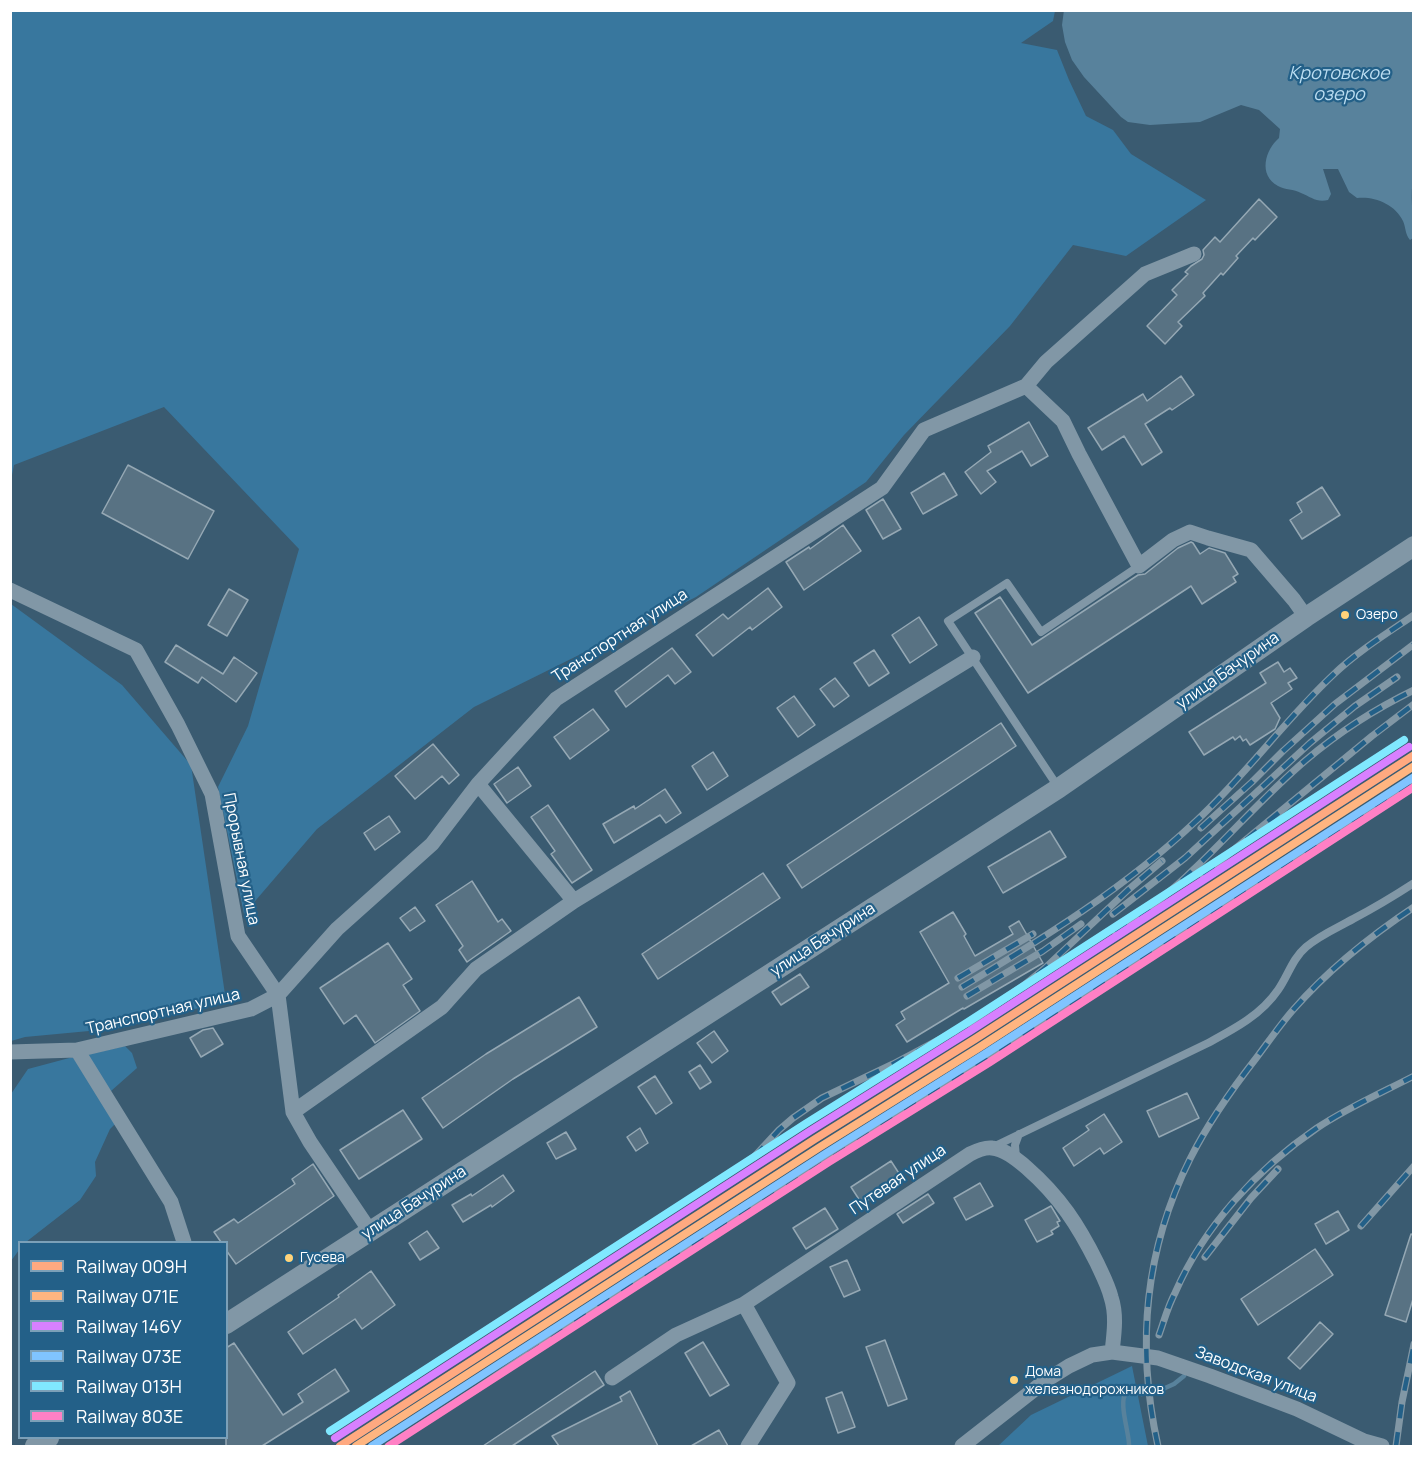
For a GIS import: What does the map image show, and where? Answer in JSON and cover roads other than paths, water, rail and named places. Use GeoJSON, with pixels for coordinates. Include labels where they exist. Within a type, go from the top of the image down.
{"type":"FeatureCollection","features":[{"type":"Feature","properties":{"kind":"street","name":"Транспортная улица"},"geometry":{"type":"LineString","coordinates":[[10,1052],[77,1050],[251,1009],[278,995],[337,929],[432,844],[478,784],[556,699],[882,488],[924,430],[1026,386],[1046,362],[1145,274],[1194,254]]}},
{"type":"Feature","properties":{"kind":"street"},"geometry":{"type":"LineString","coordinates":[[1026,386],[1063,421],[1139,566],[1173,540],[1190,532],[1251,550],[1306,616]]}},
{"type":"Feature","properties":{"kind":"street","name":"улица Бачурина"},"geometry":{"type":"LineString","coordinates":[[229,1318],[370,1231],[1059,788],[1306,616],[1413,546]]}},
{"type":"Feature","properties":{"kind":"street","name":"Прорывная улица"},"geometry":{"type":"LineString","coordinates":[[10,590],[136,650],[178,724],[212,794],[238,936],[278,995],[293,1112],[310,1142],[370,1231]]}},
{"type":"Feature","properties":{"kind":"street"},"geometry":{"type":"LineString","coordinates":[[293,1112],[442,1007],[476,969],[574,901],[973,657]]}},
{"type":"Feature","properties":{"kind":"street"},"geometry":{"type":"LineString","coordinates":[[478,784],[574,901]]}},
{"type":"Feature","properties":{"kind":"street"},"geometry":{"type":"LineString","coordinates":[[77,1050],[171,1202],[184,1241]]}},
{"type":"Feature","properties":{"kind":"street"},"geometry":{"type":"LineString","coordinates":[[963,1446],[1045,1381],[1070,1365],[1092,1355],[1112,1352],[1115,1312],[1112,1298],[1079,1230],[1057,1198],[1017,1159],[992,1148]]}},
{"type":"Feature","properties":{"kind":"street","name":"Путевая улица"},"geometry":{"type":"LineString","coordinates":[[612,1378],[676,1335],[744,1304],[970,1154],[980,1149],[992,1148]]}},
{"type":"Feature","properties":{"kind":"street"},"geometry":{"type":"LineString","coordinates":[[744,1304],[788,1383],[748,1446]]}},
{"type":"Feature","properties":{"kind":"street","name":"Заводская улица"},"geometry":{"type":"LineString","coordinates":[[1112,1352],[1158,1358],[1210,1376],[1297,1409],[1364,1441],[1382,1446]]}},
{"type":"Feature","properties":{"kind":"lane"},"geometry":{"type":"LineString","coordinates":[[1059,788],[948,621],[1007,583],[1041,632],[1139,566]]}},
{"type":"Feature","properties":{"kind":"lane"},"geometry":{"type":"LineString","coordinates":[[992,1148],[1238,1027],[1267,1003],[1278,990],[1296,957],[1311,942],[1413,883]]}},
{"type":"Feature","properties":{"kind":"lane"},"geometry":{"type":"LineString","coordinates":[[1017,1159],[1015,1145],[1019,1134]]}},
{"type":"Feature","properties":{"kind":"water","name":"Кротовское озеро"},"geometry":{"type":"Polygon","coordinates":[[[1064,10],[1413,11],[1413,238],[1410,240],[1403,221],[1395,210],[1383,202],[1370,198],[1357,198],[1349,192],[1338,169],[1323,169],[1331,194],[1328,200],[1324,201],[1281,187],[1272,181],[1268,176],[1266,162],[1270,149],[1279,138],[1280,129],[1259,110],[1241,105],[1200,122],[1150,125],[1128,122],[1084,77],[1072,60],[1062,25],[1064,10]]]}},
{"type":"Feature","properties":{"kind":"waterway"},"geometry":{"type":"LineString","coordinates":[[1154,1393],[1174,1384],[1184,1376]]}},
{"type":"Feature","properties":{"kind":"waterway"},"geometry":{"type":"LineString","coordinates":[[1129,1446],[1124,1397],[1129,1392],[1142,1394]]}},
{"type":"Feature","properties":{"kind":"railway"},"geometry":{"type":"LineString","coordinates":[[962,987],[1084,910],[1169,845],[1214,804],[1333,675],[1362,651],[1414,615]]}},
{"type":"Feature","properties":{"kind":"railway"},"geometry":{"type":"LineString","coordinates":[[1201,828],[1335,704],[1414,644]]}},
{"type":"Feature","properties":{"kind":"railway"},"geometry":{"type":"LineString","coordinates":[[1113,914],[1185,858],[1310,743],[1355,706],[1397,677]]}},
{"type":"Feature","properties":{"kind":"railway"},"geometry":{"type":"LineString","coordinates":[[1116,933],[1175,886],[1277,786],[1331,740],[1385,705],[1414,690]]}},
{"type":"Feature","properties":{"kind":"railway"},"geometry":{"type":"LineString","coordinates":[[1203,875],[1414,704]]}},
{"type":"Feature","properties":{"kind":"railway"},"geometry":{"type":"LineString","coordinates":[[388,1446],[619,1293],[967,1072],[1414,782]]}},
{"type":"Feature","properties":{"kind":"railway"},"geometry":{"type":"LineString","coordinates":[[969,1023],[1045,968],[1162,861]]}},
{"type":"Feature","properties":{"kind":"railway"},"geometry":{"type":"LineString","coordinates":[[1158,1446],[1147,1372],[1148,1300],[1162,1229],[1190,1159],[1230,1094],[1293,1010],[1320,981],[1350,955],[1414,907]]}},
{"type":"Feature","properties":{"kind":"railway"},"geometry":{"type":"LineString","coordinates":[[967,996],[1043,951],[1081,924]]}},
{"type":"Feature","properties":{"kind":"railway"},"geometry":{"type":"LineString","coordinates":[[958,978],[1033,934]]}},
{"type":"Feature","properties":{"kind":"railway"},"geometry":{"type":"LineString","coordinates":[[754,1157],[779,1130],[822,1098],[955,1031]]}},
{"type":"Feature","properties":{"kind":"railway"},"geometry":{"type":"LineString","coordinates":[[1159,1335],[1168,1308],[1201,1245],[1234,1201],[1253,1181],[1317,1128],[1352,1107],[1414,1076]]}},
{"type":"Feature","properties":{"kind":"railway"},"geometry":{"type":"LineString","coordinates":[[1361,1226],[1414,1166]]}},
{"type":"Feature","properties":{"kind":"railway"},"geometry":{"type":"LineString","coordinates":[[1205,1257],[1251,1198],[1278,1169]]}},
{"type":"Feature","properties":{"kind":"railway"},"geometry":{"type":"LineString","coordinates":[[1396,1446],[1414,1344]]}},
{"type":"Feature","properties":{"kind":"rail line","name":"013Н"},"geometry":{"type":"LineString","coordinates":[[330,1431],[1404,740]]}},
{"type":"Feature","properties":{"kind":"rail line","name":"146У"},"geometry":{"type":"LineString","coordinates":[[335,1438],[1409,747]]}},
{"type":"Feature","properties":{"kind":"rail line","name":"009Н"},"geometry":{"type":"LineString","coordinates":[[340,1446],[1414,755]]}},
{"type":"Feature","properties":{"kind":"rail line","name":"071Е"},"geometry":{"type":"LineString","coordinates":[[356,1446],[1414,766]]}},
{"type":"Feature","properties":{"kind":"rail line","name":"073Е"},"geometry":{"type":"LineString","coordinates":[[372,1446],[1414,777]]}},
{"type":"Feature","properties":{"kind":"rail line","name":"803Е"},"geometry":{"type":"LineString","coordinates":[[389,1446],[829,1162],[990,1062],[1414,787]]}},
{"type":"Feature","properties":{"kind":"place","name":"Озеро"},"geometry":{"type":"Point","coordinates":[1345,615]}},
{"type":"Feature","properties":{"kind":"place","name":"Гусева"},"geometry":{"type":"Point","coordinates":[289,1258]}},
{"type":"Feature","properties":{"kind":"place","name":"Дома железнодорожников"},"geometry":{"type":"Point","coordinates":[1014,1380]}}]}
